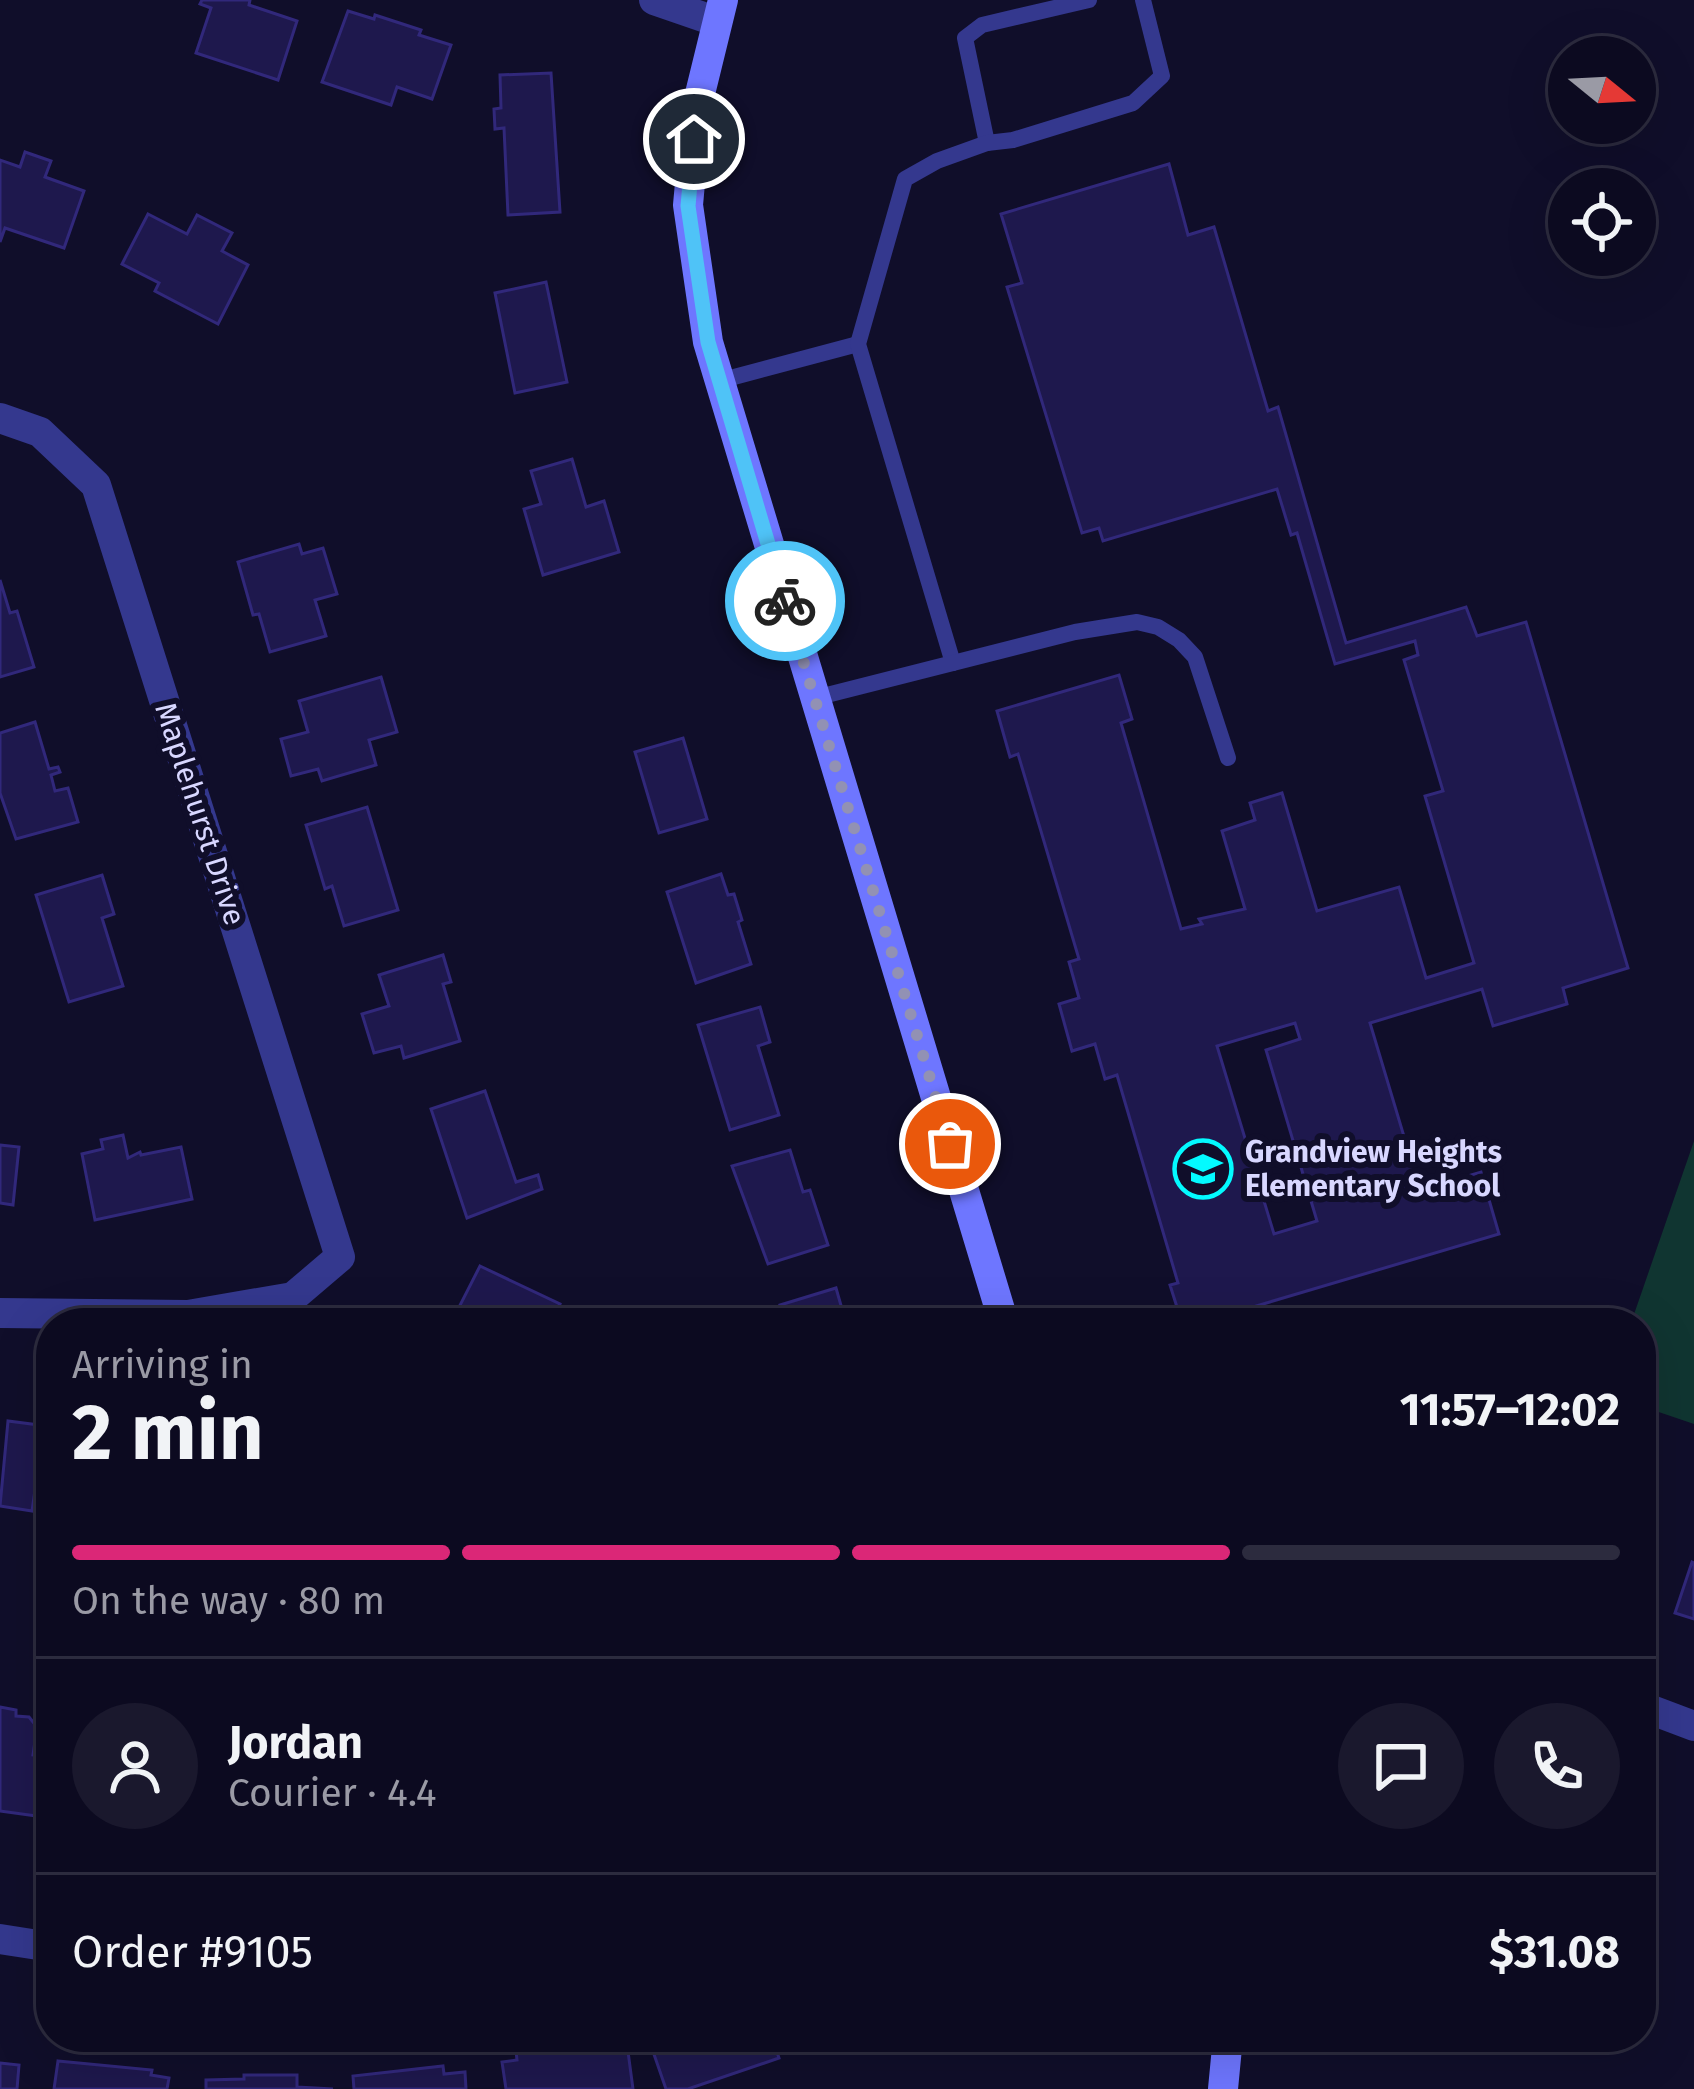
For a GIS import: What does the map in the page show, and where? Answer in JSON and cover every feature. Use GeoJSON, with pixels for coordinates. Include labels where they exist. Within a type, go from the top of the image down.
{"type":"FeatureCollection","features":[{"type":"Feature","properties":{"kind":"main road"},"geometry":{"type":"LineString","coordinates":[[719,11],[698,106],[688,206],[708,342],[999,1308]]}},
{"type":"Feature","properties":{"kind":"main road"},"geometry":{"type":"LineString","coordinates":[[1223,2089],[1227,2052]]}},
{"type":"Feature","properties":{"kind":"street"},"geometry":{"type":"LineString","coordinates":[[654,0],[719,11]]}},
{"type":"Feature","properties":{"kind":"street","name":"Maplehurst Drive"},"geometry":{"type":"LineString","coordinates":[[0,418],[40,432],[96,484],[340,1256],[293,1297],[229,1308]]}},
{"type":"Feature","properties":{"kind":"street","name":"Maplehurst Drive"},"geometry":{"type":"LineString","coordinates":[[0,1313],[36,1313]]}},
{"type":"Feature","properties":{"kind":"street"},"geometry":{"type":"LineString","coordinates":[[1656,1712],[1694,1726]]}},
{"type":"Feature","properties":{"kind":"street"},"geometry":{"type":"LineString","coordinates":[[0,1939],[36,1945]]}},
{"type":"Feature","properties":{"kind":"lane"},"geometry":{"type":"LineString","coordinates":[[987,142],[965,38],[982,26],[1089,0]]}},
{"type":"Feature","properties":{"kind":"lane"},"geometry":{"type":"LineString","coordinates":[[953,663],[858,344],[905,179],[937,160],[987,142],[1013,140],[1132,103],[1162,76],[1143,0]]}},
{"type":"Feature","properties":{"kind":"lane"},"geometry":{"type":"LineString","coordinates":[[719,381],[858,344]]}},
{"type":"Feature","properties":{"kind":"lane"},"geometry":{"type":"LineString","coordinates":[[815,698],[1114,623],[1158,627],[1195,657],[1228,758]]}},
{"type":"Feature","properties":{"kind":"green space"},"geometry":{"type":"Polygon","coordinates":[[[1694,1141],[1694,1424],[1656,1411],[1656,1308],[1636,1308],[1694,1141]]]}},
{"type":"Feature","properties":{"kind":"building"},"geometry":{"type":"Polygon","coordinates":[[[202,0],[250,0],[249,5],[297,21],[278,80],[196,53],[211,8],[200,4],[202,0]]]}},
{"type":"Feature","properties":{"kind":"building"},"geometry":{"type":"Polygon","coordinates":[[[348,11],[421,30],[419,35],[451,45],[432,99],[397,87],[391,105],[322,82],[348,11]]]}},
{"type":"Feature","properties":{"kind":"building"},"geometry":{"type":"Polygon","coordinates":[[[551,73],[560,212],[508,215],[504,128],[495,129],[494,109],[501,108],[500,75],[551,73]]]}},
{"type":"Feature","properties":{"kind":"building"},"geometry":{"type":"Polygon","coordinates":[[[25,152],[51,161],[45,177],[84,191],[64,248],[5,228],[0,242],[0,160],[20,167],[25,152]]]}},
{"type":"Feature","properties":{"kind":"building"},"geometry":{"type":"Polygon","coordinates":[[[1169,164],[1188,235],[1214,227],[1268,411],[1278,407],[1346,643],[1466,607],[1477,636],[1526,622],[1628,968],[1563,988],[1567,1004],[1493,1026],[1482,989],[1370,1023],[1420,1190],[1481,1172],[1499,1234],[1250,1308],[1177,1308],[1170,1285],[1178,1283],[1117,1075],[1105,1079],[1095,1044],[1072,1051],[1059,1004],[1079,998],[1069,962],[1079,959],[1018,754],[1010,757],[997,711],[1119,675],[1132,719],[1121,723],[1181,929],[1202,924],[1199,919],[1245,909],[1222,831],[1255,820],[1250,803],[1282,793],[1317,911],[1399,887],[1426,978],[1474,963],[1425,796],[1443,791],[1404,660],[1418,655],[1415,641],[1335,664],[1297,533],[1291,535],[1277,489],[1103,541],[1099,528],[1082,533],[1007,287],[1022,283],[1001,214],[1169,164]],[[1295,1023],[1217,1046],[1274,1234],[1317,1221],[1266,1050],[1300,1039],[1295,1023]]]}},
{"type":"Feature","properties":{"kind":"building"},"geometry":{"type":"Polygon","coordinates":[[[148,214],[187,234],[197,215],[232,233],[222,251],[248,265],[218,324],[155,291],[159,283],[122,264],[148,214]]]}},
{"type":"Feature","properties":{"kind":"building"},"geometry":{"type":"Polygon","coordinates":[[[546,282],[567,382],[515,393],[495,293],[546,282]]]}},
{"type":"Feature","properties":{"kind":"building"},"geometry":{"type":"Polygon","coordinates":[[[572,459],[586,507],[604,501],[619,552],[543,575],[524,509],[541,504],[531,471],[572,459]]]}},
{"type":"Feature","properties":{"kind":"building"},"geometry":{"type":"Polygon","coordinates":[[[299,544],[302,554],[323,548],[337,594],[315,600],[326,636],[270,652],[259,614],[253,615],[238,562],[299,544]]]}},
{"type":"Feature","properties":{"kind":"building"},"geometry":{"type":"Polygon","coordinates":[[[0,580],[10,613],[17,611],[34,667],[0,677],[0,580]]]}},
{"type":"Feature","properties":{"kind":"building"},"geometry":{"type":"Polygon","coordinates":[[[381,677],[397,732],[369,740],[376,765],[322,781],[318,769],[291,776],[281,739],[308,732],[299,701],[381,677]]]}},
{"type":"Feature","properties":{"kind":"building"},"geometry":{"type":"Polygon","coordinates":[[[35,722],[49,769],[58,767],[60,772],[51,775],[55,791],[68,788],[78,822],[16,839],[0,793],[0,733],[35,722]]]}},
{"type":"Feature","properties":{"kind":"building"},"geometry":{"type":"Polygon","coordinates":[[[683,738],[707,819],[659,833],[635,752],[683,738]]]}},
{"type":"Feature","properties":{"kind":"building"},"geometry":{"type":"Polygon","coordinates":[[[367,807],[398,910],[344,926],[332,886],[325,889],[306,825],[367,807]]]}},
{"type":"Feature","properties":{"kind":"building"},"geometry":{"type":"Polygon","coordinates":[[[721,874],[728,895],[734,894],[751,964],[696,983],[667,892],[721,874]]]}},
{"type":"Feature","properties":{"kind":"building"},"geometry":{"type":"Polygon","coordinates":[[[102,875],[114,914],[102,918],[123,986],[69,1002],[36,895],[102,875]]]}},
{"type":"Feature","properties":{"kind":"building"},"geometry":{"type":"Polygon","coordinates":[[[443,955],[451,982],[443,984],[460,1041],[404,1058],[401,1046],[374,1053],[362,1014],[389,1006],[379,975],[443,955]]]}},
{"type":"Feature","properties":{"kind":"building"},"geometry":{"type":"Polygon","coordinates":[[[760,1007],[770,1042],[758,1046],[779,1115],[730,1130],[698,1025],[760,1007]]]}},
{"type":"Feature","properties":{"kind":"building"},"geometry":{"type":"Polygon","coordinates":[[[485,1091],[516,1182],[538,1175],[542,1189],[467,1218],[431,1109],[485,1091]]]}},
{"type":"Feature","properties":{"kind":"building"},"geometry":{"type":"Polygon","coordinates":[[[123,1135],[128,1158],[181,1147],[192,1199],[95,1220],[82,1154],[103,1149],[101,1140],[123,1135]]]}},
{"type":"Feature","properties":{"kind":"building"},"geometry":{"type":"Polygon","coordinates":[[[0,1145],[19,1147],[13,1205],[0,1203],[0,1145]]]}},
{"type":"Feature","properties":{"kind":"building"},"geometry":{"type":"Polygon","coordinates":[[[790,1150],[803,1192],[810,1190],[828,1245],[768,1264],[732,1166],[790,1150]]]}},
{"type":"Feature","properties":{"kind":"building"},"geometry":{"type":"Polygon","coordinates":[[[480,1266],[560,1304],[558,1308],[459,1308],[480,1266]]]}},
{"type":"Feature","properties":{"kind":"building"},"geometry":{"type":"Polygon","coordinates":[[[836,1288],[842,1308],[781,1308],[836,1288]]]}},
{"type":"Feature","properties":{"kind":"building"},"geometry":{"type":"Polygon","coordinates":[[[8,1421],[36,1425],[32,1511],[0,1506],[8,1421]]]}},
{"type":"Feature","properties":{"kind":"building"},"geometry":{"type":"Polygon","coordinates":[[[1694,1563],[1694,1619],[1675,1613],[1694,1563]]]}},
{"type":"Feature","properties":{"kind":"building"},"geometry":{"type":"Polygon","coordinates":[[[0,1707],[16,1710],[16,1716],[29,1717],[36,1726],[36,1816],[0,1811],[0,1707]]]}},
{"type":"Feature","properties":{"kind":"building"},"geometry":{"type":"Polygon","coordinates":[[[516,2052],[628,2052],[633,2089],[506,2089],[502,2062],[517,2060],[516,2052]]]}},
{"type":"Feature","properties":{"kind":"building"},"geometry":{"type":"Polygon","coordinates":[[[653,2052],[777,2052],[779,2058],[688,2089],[666,2089],[653,2052]]]}},
{"type":"Feature","properties":{"kind":"building"},"geometry":{"type":"Polygon","coordinates":[[[58,2061],[152,2070],[151,2075],[169,2078],[167,2089],[54,2089],[58,2061]]]}},
{"type":"Feature","properties":{"kind":"building"},"geometry":{"type":"Polygon","coordinates":[[[0,2063],[19,2065],[17,2089],[0,2089],[0,2063]]]}},
{"type":"Feature","properties":{"kind":"building"},"geometry":{"type":"Polygon","coordinates":[[[443,2066],[444,2074],[465,2072],[466,2089],[354,2089],[353,2076],[443,2066]]]}},
{"type":"Feature","properties":{"kind":"building"},"geometry":{"type":"Polygon","coordinates":[[[244,2075],[297,2075],[297,2087],[333,2089],[206,2089],[206,2080],[244,2079],[244,2075]]]}},
{"type":"Feature","properties":{"kind":"way so far"},"geometry":{"type":"LineString","coordinates":[[785,601],[950,1144]]}},
{"type":"Feature","properties":{"kind":"place","name":"Grandview Heights Elementary School"},"geometry":{"type":"Point","coordinates":[1203,1169]}},
{"type":"Feature","properties":{"kind":"route"},"geometry":{"type":"LineString","coordinates":[[694,139],[688,206],[708,342],[785,601]]}}]}
